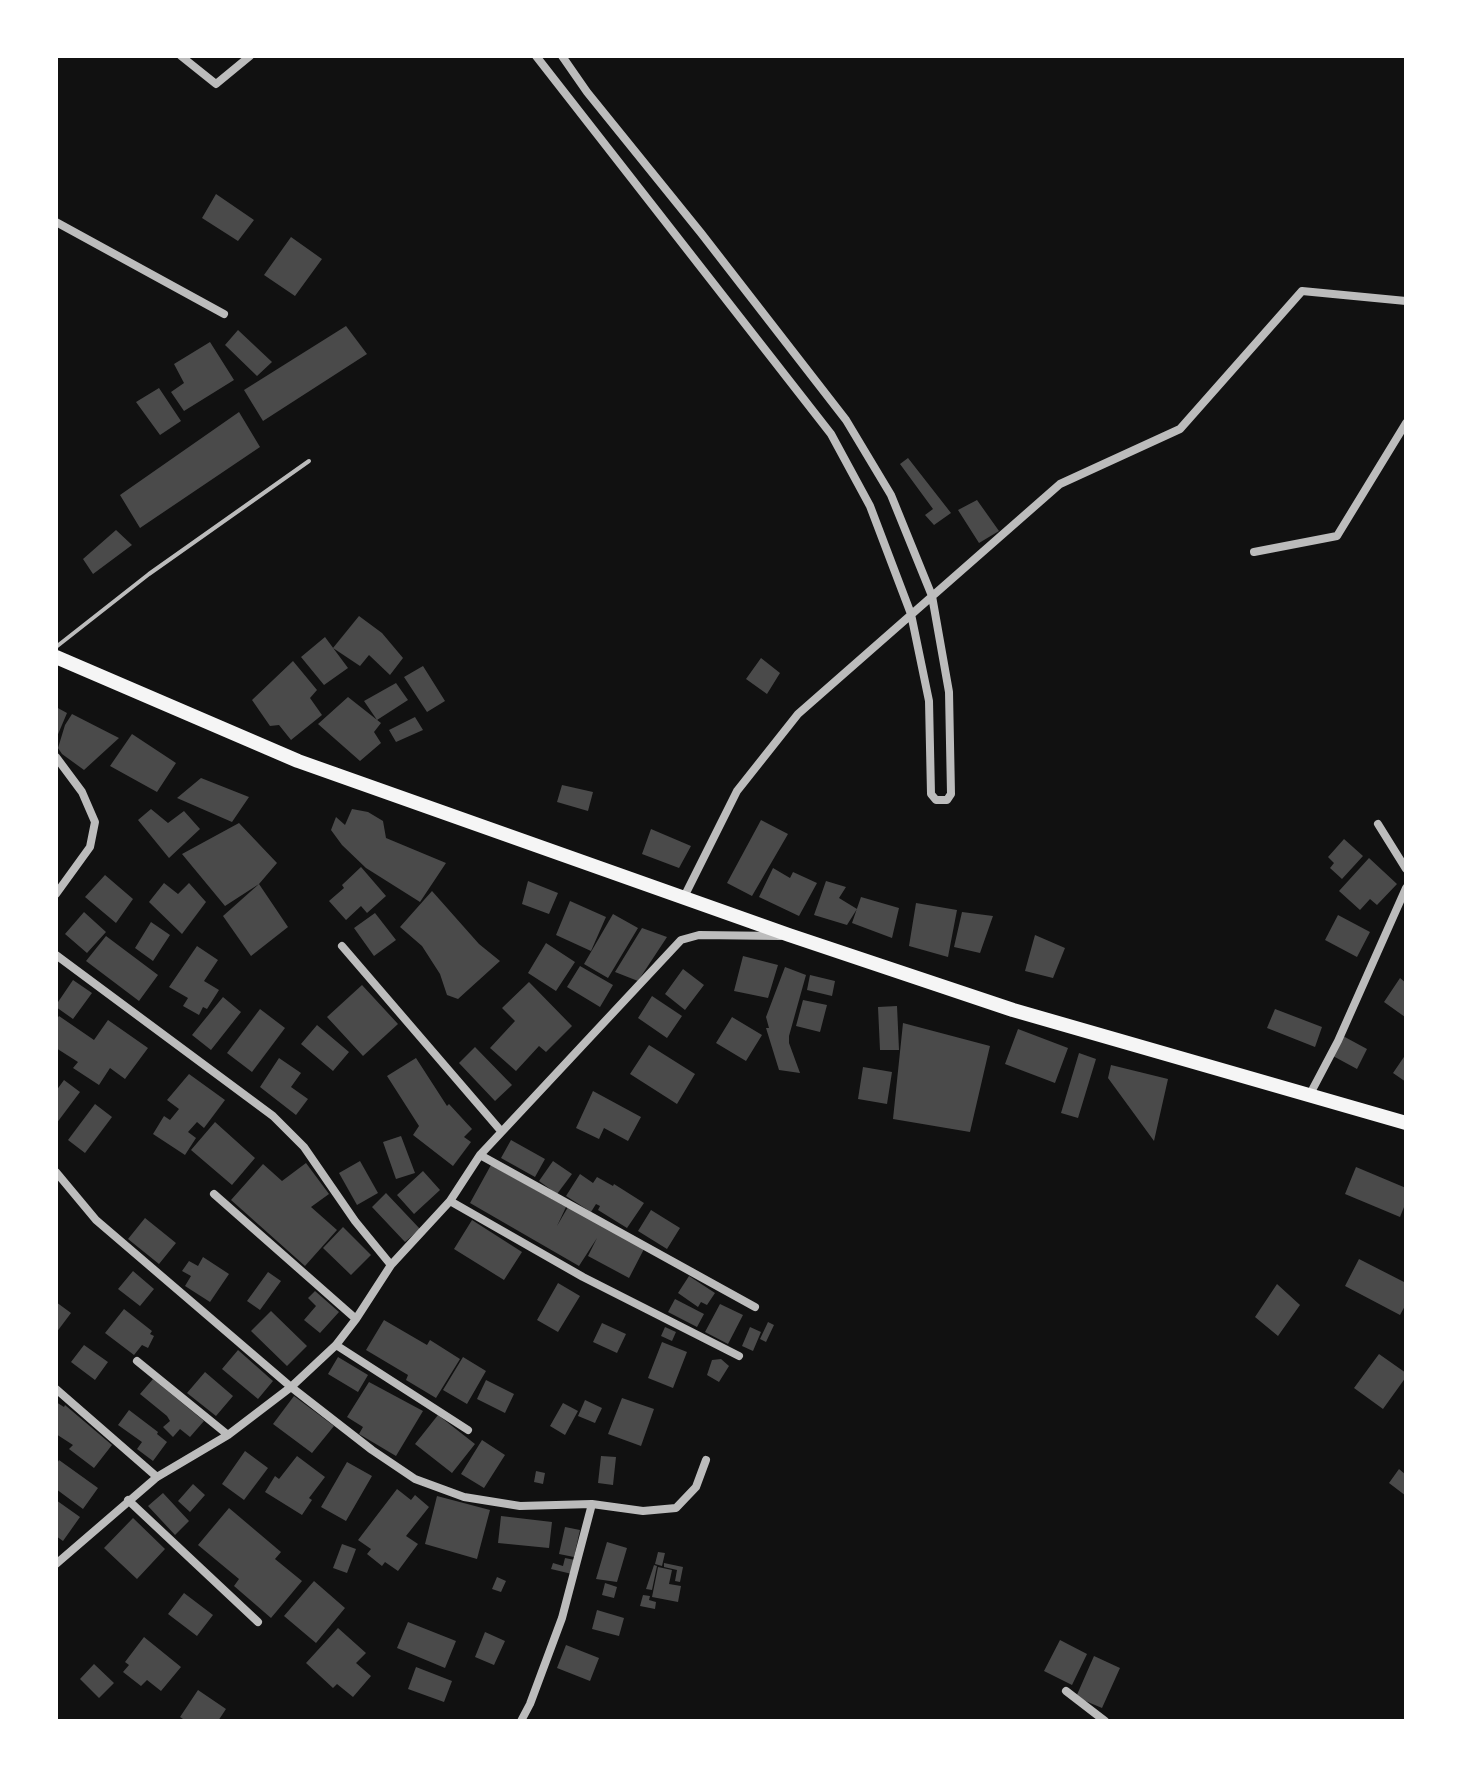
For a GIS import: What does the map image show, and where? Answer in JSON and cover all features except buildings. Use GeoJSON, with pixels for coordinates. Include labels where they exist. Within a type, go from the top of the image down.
{"type":"FeatureCollection","features":[{"type":"Feature","properties":{"kind":"highway"},"geometry":{"type":"LineString","coordinates":[[56,657],[298,761],[789,935],[1013,1010],[1406,1123]]}},
{"type":"Feature","properties":{"kind":"street"},"geometry":{"type":"LineString","coordinates":[[181,56],[216,84],[250,56]]}},
{"type":"Feature","properties":{"kind":"street"},"geometry":{"type":"LineString","coordinates":[[536,56],[831,434],[870,506],[911,614],[929,701],[931,794],[936,800],[947,800],[951,794],[949,692],[932,596],[891,495],[846,420],[587,92],[562,56]]}},
{"type":"Feature","properties":{"kind":"street"},"geometry":{"type":"LineString","coordinates":[[56,222],[224,314]]}},
{"type":"Feature","properties":{"kind":"street"},"geometry":{"type":"LineString","coordinates":[[684,897],[737,791],[798,714],[1060,484],[1180,429],[1302,291],[1406,301]]}},
{"type":"Feature","properties":{"kind":"street"},"geometry":{"type":"LineString","coordinates":[[1254,552],[1337,536],[1406,423]]}},
{"type":"Feature","properties":{"kind":"street"},"geometry":{"type":"LineString","coordinates":[[56,757],[82,792],[95,822],[90,847],[56,894]]}},
{"type":"Feature","properties":{"kind":"street"},"geometry":{"type":"LineString","coordinates":[[1378,824],[1406,869]]}},
{"type":"Feature","properties":{"kind":"street"},"geometry":{"type":"LineString","coordinates":[[1309,1097],[1338,1041],[1406,888]]}},
{"type":"Feature","properties":{"kind":"street"},"geometry":{"type":"LineString","coordinates":[[57,1561],[157,1477],[228,1435],[291,1387],[336,1345],[391,1265],[450,1201],[480,1155],[681,940],[699,935],[789,935]]}},
{"type":"Feature","properties":{"kind":"street"},"geometry":{"type":"LineString","coordinates":[[342,946],[501,1131]]}},
{"type":"Feature","properties":{"kind":"street"},"geometry":{"type":"LineString","coordinates":[[56,955],[273,1116],[304,1147],[355,1221],[391,1265]]}},
{"type":"Feature","properties":{"kind":"street"},"geometry":{"type":"LineString","coordinates":[[480,1155],[755,1307]]}},
{"type":"Feature","properties":{"kind":"street"},"geometry":{"type":"LineString","coordinates":[[56,1172],[96,1220],[291,1387],[415,1479],[464,1497],[520,1506],[592,1504],[643,1511],[676,1508],[696,1487],[706,1460]]}},
{"type":"Feature","properties":{"kind":"street"},"geometry":{"type":"LineString","coordinates":[[214,1194],[356,1319]]}},
{"type":"Feature","properties":{"kind":"street"},"geometry":{"type":"LineString","coordinates":[[450,1201],[583,1277],[739,1356]]}},
{"type":"Feature","properties":{"kind":"street"},"geometry":{"type":"LineString","coordinates":[[336,1345],[468,1430]]}},
{"type":"Feature","properties":{"kind":"street"},"geometry":{"type":"LineString","coordinates":[[137,1361],[228,1435]]}},
{"type":"Feature","properties":{"kind":"street"},"geometry":{"type":"LineString","coordinates":[[56,1389],[157,1477]]}},
{"type":"Feature","properties":{"kind":"street"},"geometry":{"type":"LineString","coordinates":[[128,1500],[258,1622]]}},
{"type":"Feature","properties":{"kind":"street"},"geometry":{"type":"LineString","coordinates":[[521,1721],[562,1618],[592,1504]]}},
{"type":"Feature","properties":{"kind":"street"},"geometry":{"type":"LineString","coordinates":[[1066,1691],[1105,1721]]}},
{"type":"Feature","properties":{"kind":"lane"},"geometry":{"type":"LineString","coordinates":[[56,647],[149,574],[309,461]]}}]}
